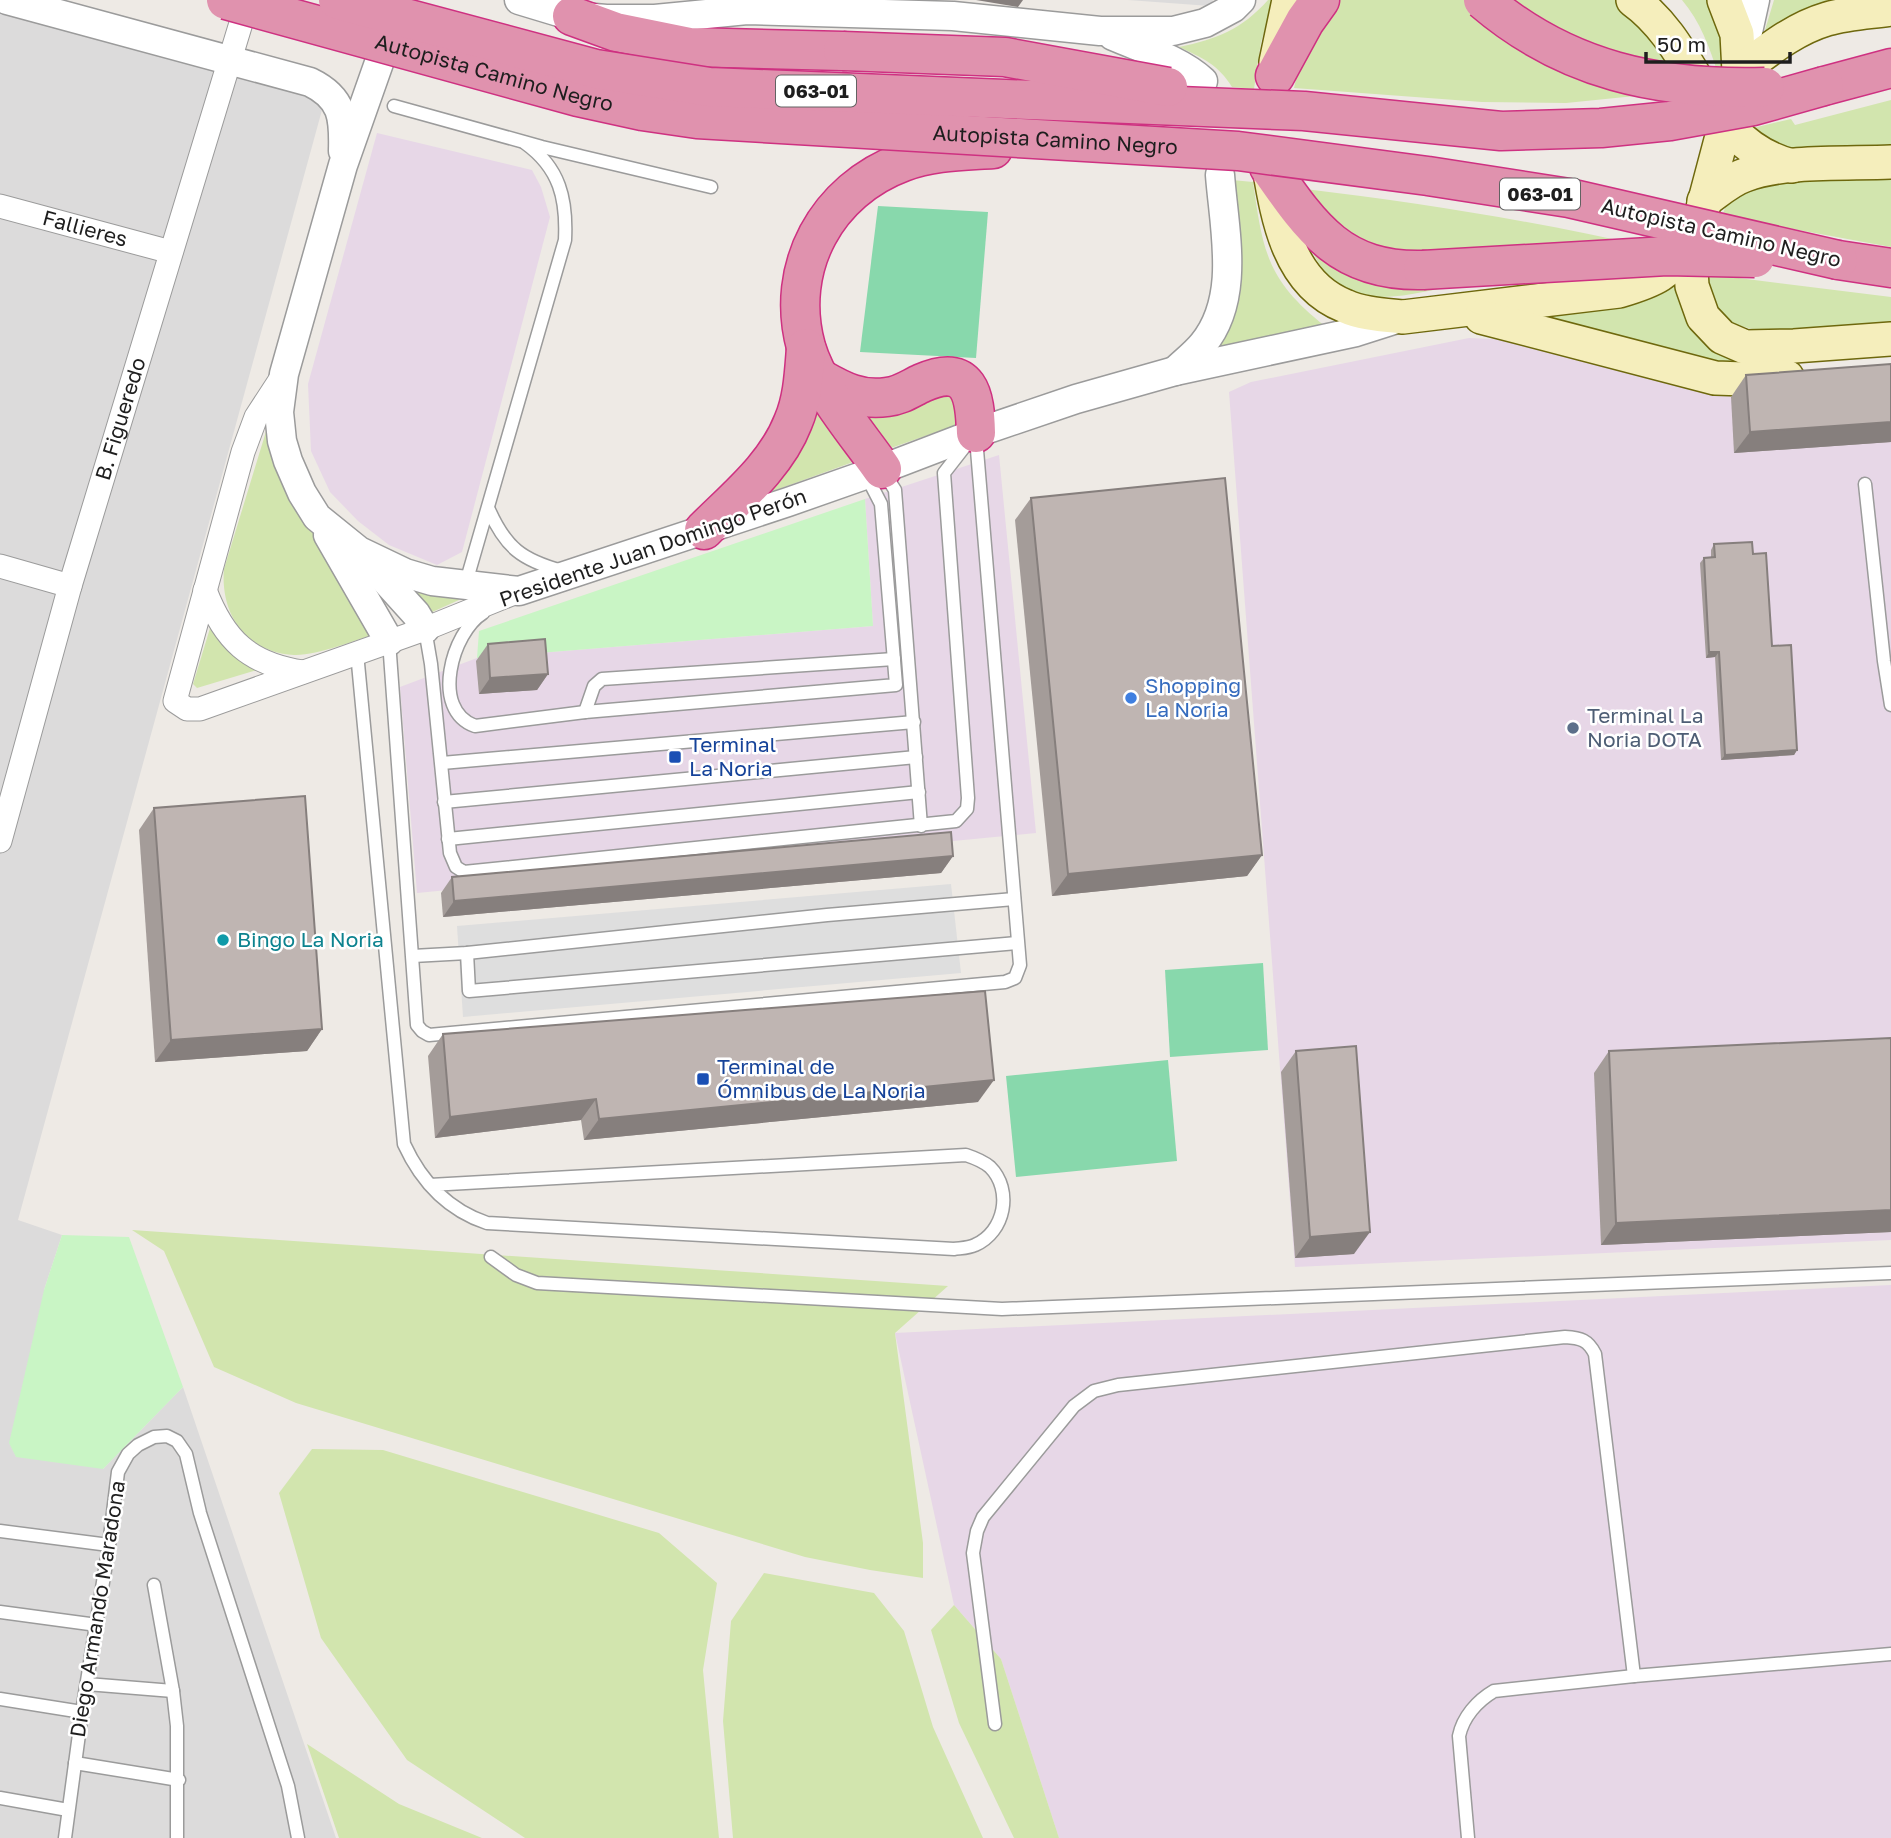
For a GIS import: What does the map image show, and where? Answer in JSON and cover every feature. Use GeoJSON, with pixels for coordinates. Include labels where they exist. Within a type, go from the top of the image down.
{"type":"FeatureCollection","features":[{"type":"Feature","properties":{"kind":"highway","name":"Autopista Camino Negro"},"geometry":{"type":"LineString","coordinates":[[226,0],[578,97],[642,111],[697,119],[1238,151],[1569,198],[1838,260],[1891,268]]}},
{"type":"Feature","properties":{"kind":"highway","name":"Autopista Camino Negro"},"geometry":{"type":"LineString","coordinates":[[338,0],[596,69],[709,87],[1304,111],[1501,131],[1601,128],[1670,121],[1753,106],[1891,68]]}},
{"type":"Feature","properties":{"kind":"highway"},"geometry":{"type":"LineString","coordinates":[[1274,81],[1305,21],[1320,0]]}},
{"type":"Feature","properties":{"kind":"highway"},"geometry":{"type":"LineString","coordinates":[[1483,0],[1501,15],[1561,53],[1631,76],[1741,88],[1824,86]]}},
{"type":"Feature","properties":{"kind":"highway"},"geometry":{"type":"LineString","coordinates":[[572,16],[616,32],[690,47],[1005,57],[1304,111]]}},
{"type":"Feature","properties":{"kind":"highway"},"geometry":{"type":"LineString","coordinates":[[874,472],[814,364],[799,307],[800,288],[811,249],[826,220],[837,205],[877,174],[926,155],[958,151],[1105,145]]}},
{"type":"Feature","properties":{"kind":"highway"},"geometry":{"type":"LineString","coordinates":[[1269,167],[1308,220],[1331,244],[1347,255],[1383,268],[1401,271],[1667,256],[1838,260]]}},
{"type":"Feature","properties":{"kind":"highway"},"geometry":{"type":"LineString","coordinates":[[814,364],[846,393],[868,399],[890,397],[938,377],[950,377],[963,382],[972,391],[976,433]]}},
{"type":"Feature","properties":{"kind":"highway"},"geometry":{"type":"LineString","coordinates":[[704,530],[771,461],[785,440],[794,420],[803,385],[814,364]]}},
{"type":"Feature","properties":{"kind":"main road"},"geometry":{"type":"LineString","coordinates":[[1274,81],[1278,47],[1289,0]]}},
{"type":"Feature","properties":{"kind":"main road"},"geometry":{"type":"LineString","coordinates":[[1633,0],[1648,12],[1669,36],[1735,135],[1776,162],[1792,166]]}},
{"type":"Feature","properties":{"kind":"main road"},"geometry":{"type":"LineString","coordinates":[[1724,0],[1737,34],[1739,72],[1695,238],[1692,286],[1698,305],[1710,326],[1722,337],[1745,347],[1812,360]]}},
{"type":"Feature","properties":{"kind":"main road"},"geometry":{"type":"LineString","coordinates":[[1739,72],[1808,25],[1840,16],[1891,9]]}},
{"type":"Feature","properties":{"kind":"main road"},"geometry":{"type":"LineString","coordinates":[[1704,201],[1745,175],[1792,166],[1891,162]]}},
{"type":"Feature","properties":{"kind":"main road"},"geometry":{"type":"LineString","coordinates":[[1269,167],[1277,216],[1290,250],[1309,283],[1324,296],[1347,307],[1403,317],[1619,291],[1664,274],[1678,261],[1695,238]]}},
{"type":"Feature","properties":{"kind":"main road"},"geometry":{"type":"LineString","coordinates":[[1455,311],[1715,378],[1744,379],[1891,339]]}},
{"type":"Feature","properties":{"kind":"street"},"geometry":{"type":"LineString","coordinates":[[7,0],[310,82],[324,89],[339,107],[344,124],[344,165]]}},
{"type":"Feature","properties":{"kind":"street","name":"B. Figueredo"},"geometry":{"type":"LineString","coordinates":[[0,841],[70,586],[248,0]]}},
{"type":"Feature","properties":{"kind":"street"},"geometry":{"type":"LineString","coordinates":[[519,0],[572,16],[630,20],[748,5],[953,16],[1100,31],[1173,31],[1205,23],[1233,8],[1241,0]]}},
{"type":"Feature","properties":{"kind":"street"},"geometry":{"type":"LineString","coordinates":[[1739,72],[1755,0]]}},
{"type":"Feature","properties":{"kind":"street"},"geometry":{"type":"LineString","coordinates":[[1100,31],[1193,72],[1203,81]]}},
{"type":"Feature","properties":{"kind":"street"},"geometry":{"type":"LineString","coordinates":[[380,60],[344,165],[284,374],[279,412],[282,440],[302,493],[390,642]]}},
{"type":"Feature","properties":{"kind":"street"},"geometry":{"type":"LineString","coordinates":[[1175,371],[1203,345],[1215,326],[1227,290],[1220,174]]}},
{"type":"Feature","properties":{"kind":"street","name":"Fallieres"},"geometry":{"type":"LineString","coordinates":[[0,206],[171,252]]}},
{"type":"Feature","properties":{"kind":"street","name":"Presidente Juan Domingo Perón"},"geometry":{"type":"LineString","coordinates":[[205,590],[175,701],[187,709],[200,709],[390,642],[519,591],[874,472],[1076,399],[1175,371],[1356,332],[1403,317]]}},
{"type":"Feature","properties":{"kind":"street"},"geometry":{"type":"LineString","coordinates":[[284,374],[256,417],[243,452],[205,590],[215,617],[241,648],[257,659],[282,669],[303,672]]}},
{"type":"Feature","properties":{"kind":"street"},"geometry":{"type":"LineString","coordinates":[[317,517],[359,551],[416,614],[425,629]]}},
{"type":"Feature","properties":{"kind":"street"},"geometry":{"type":"LineString","coordinates":[[359,551],[405,573],[432,581],[519,591]]}},
{"type":"Feature","properties":{"kind":"street"},"geometry":{"type":"LineString","coordinates":[[0,566],[70,586]]}},
{"type":"Feature","properties":{"kind":"lane"},"geometry":{"type":"LineString","coordinates":[[394,106],[525,143],[711,187]]}},
{"type":"Feature","properties":{"kind":"lane"},"geometry":{"type":"LineString","coordinates":[[465,586],[565,240],[566,216],[561,189],[541,155],[525,143]]}},
{"type":"Feature","properties":{"kind":"lane"},"geometry":{"type":"LineString","coordinates":[[425,629],[450,853],[456,867],[464,872],[956,821],[967,809],[944,473],[976,433]]}},
{"type":"Feature","properties":{"kind":"lane"},"geometry":{"type":"LineString","coordinates":[[390,642],[417,1025],[429,1035],[1005,982],[1015,978],[1020,965],[976,433]]}},
{"type":"Feature","properties":{"kind":"lane"},"geometry":{"type":"LineString","coordinates":[[874,472],[895,490],[921,826]]}},
{"type":"Feature","properties":{"kind":"lane"},"geometry":{"type":"LineString","coordinates":[[519,591],[476,617],[455,655],[447,690],[454,708],[467,723],[475,726],[584,712],[896,685],[881,504],[874,472]]}},
{"type":"Feature","properties":{"kind":"lane"},"geometry":{"type":"LineString","coordinates":[[1865,484],[1891,705]]}},
{"type":"Feature","properties":{"kind":"lane"},"geometry":{"type":"LineString","coordinates":[[489,510],[498,531],[520,555],[541,566],[571,574]]}},
{"type":"Feature","properties":{"kind":"lane"},"geometry":{"type":"LineString","coordinates":[[357,653],[404,1144],[413,1163],[430,1185],[441,1198],[460,1212],[487,1223],[954,1249],[975,1245],[991,1234],[1000,1222],[1004,1205],[1000,1182],[991,1168],[966,1155],[430,1185]]}},
{"type":"Feature","properties":{"kind":"lane"},"geometry":{"type":"LineString","coordinates":[[584,712],[594,686],[602,679],[894,659]]}},
{"type":"Feature","properties":{"kind":"lane"},"geometry":{"type":"LineString","coordinates":[[442,763],[915,722]]}},
{"type":"Feature","properties":{"kind":"lane"},"geometry":{"type":"LineString","coordinates":[[444,802],[916,757]]}},
{"type":"Feature","properties":{"kind":"lane"},"geometry":{"type":"LineString","coordinates":[[448,839],[919,792]]}},
{"type":"Feature","properties":{"kind":"lane"},"geometry":{"type":"LineString","coordinates":[[413,956],[467,953],[827,915],[1014,899]]}},
{"type":"Feature","properties":{"kind":"lane"},"geometry":{"type":"LineString","coordinates":[[467,953],[469,991],[1017,943]]}},
{"type":"Feature","properties":{"kind":"lane"},"geometry":{"type":"LineString","coordinates":[[491,1257],[516,1275],[537,1283],[1002,1309],[1891,1273]]}},
{"type":"Feature","properties":{"kind":"lane"},"geometry":{"type":"LineString","coordinates":[[995,1724],[973,1553],[977,1531],[983,1517],[1074,1406],[1094,1391],[1132,1383],[1565,1337],[1579,1338],[1590,1343],[1595,1354],[1634,1676]]}},
{"type":"Feature","properties":{"kind":"lane","name":"Diego Armando Maradona"},"geometry":{"type":"LineString","coordinates":[[65,1838],[118,1472],[128,1454],[138,1445],[155,1437],[167,1436],[177,1441],[186,1454],[200,1513],[288,1786],[298,1838]]}},
{"type":"Feature","properties":{"kind":"lane"},"geometry":{"type":"LineString","coordinates":[[0,1531],[109,1545]]}},
{"type":"Feature","properties":{"kind":"lane"},"geometry":{"type":"LineString","coordinates":[[154,1586],[173,1691],[179,1780],[177,1838]]}},
{"type":"Feature","properties":{"kind":"lane"},"geometry":{"type":"LineString","coordinates":[[0,1612],[97,1625]]}},
{"type":"Feature","properties":{"kind":"lane"},"geometry":{"type":"LineString","coordinates":[[1468,1838],[1458,1736],[1462,1724],[1482,1698],[1494,1691],[1891,1654]]}},
{"type":"Feature","properties":{"kind":"lane"},"geometry":{"type":"LineString","coordinates":[[86,1685],[173,1691]]}},
{"type":"Feature","properties":{"kind":"lane"},"geometry":{"type":"LineString","coordinates":[[0,1699],[82,1712]]}},
{"type":"Feature","properties":{"kind":"lane"},"geometry":{"type":"LineString","coordinates":[[75,1763],[179,1780]]}},
{"type":"Feature","properties":{"kind":"lane"},"geometry":{"type":"LineString","coordinates":[[0,1798],[68,1810]]}},
{"type":"Feature","properties":{"kind":"shaded area"},"geometry":{"type":"Polygon","coordinates":[[[1128,0],[1213,0],[1210,6],[1128,0]]]}},
{"type":"Feature","properties":{"kind":"shaded area"},"geometry":{"type":"Polygon","coordinates":[[[0,6],[325,99],[18,1220],[62,1235],[44,1290],[103,1469],[183,1387],[336,1838],[0,1838],[0,6]]]}},
{"type":"Feature","properties":{"kind":"shaded area"},"geometry":{"type":"Polygon","coordinates":[[[377,133],[532,170],[541,187],[550,217],[462,552],[437,565],[389,545],[358,521],[330,492],[311,451],[308,384],[377,133]]]}},
{"type":"Feature","properties":{"kind":"shaded area","name":"Terminal La Noria DOTA"},"geometry":{"type":"Polygon","coordinates":[[[1469,338],[1515,340],[1718,396],[1891,385],[1891,1240],[1295,1267],[1229,392],[1251,382],[1469,338]]]}},
{"type":"Feature","properties":{"kind":"shaded area"},"geometry":{"type":"Polygon","coordinates":[[[999,455],[1036,833],[417,893],[400,687],[477,658],[873,626],[865,499],[999,455]]]}},
{"type":"Feature","properties":{"kind":"shaded area"},"geometry":{"type":"Polygon","coordinates":[[[951,884],[961,973],[463,1017],[457,926],[951,884]]]}},
{"type":"Feature","properties":{"kind":"shaded area"},"geometry":{"type":"Polygon","coordinates":[[[1891,1285],[1891,1838],[1059,1838],[1001,1659],[954,1605],[895,1333],[1891,1285]]]}},
{"type":"Feature","properties":{"kind":"green space"},"geometry":{"type":"Polygon","coordinates":[[[1268,0],[1274,0],[1261,42],[1254,89],[1232,87],[1215,67],[1179,47],[1228,32],[1248,19],[1268,0]]]}},
{"type":"Feature","properties":{"kind":"green space"},"geometry":{"type":"Polygon","coordinates":[[[1334,0],[1470,0],[1645,95],[1566,103],[1482,102],[1294,88],[1302,52],[1334,0]]]}},
{"type":"Feature","properties":{"kind":"green space"},"geometry":{"type":"Polygon","coordinates":[[[1512,0],[1618,0],[1679,70],[1632,61],[1557,29],[1512,0]]]}},
{"type":"Feature","properties":{"kind":"green space"},"geometry":{"type":"Polygon","coordinates":[[[1682,0],[1721,0],[1735,51],[1718,74],[1704,35],[1682,0]]]}},
{"type":"Feature","properties":{"kind":"green space"},"geometry":{"type":"Polygon","coordinates":[[[1774,0],[1835,0],[1802,11],[1773,31],[1765,30],[1774,0]]]}},
{"type":"Feature","properties":{"kind":"green space"},"geometry":{"type":"Polygon","coordinates":[[[1891,100],[1891,150],[1780,154],[1753,128],[1791,119],[1795,125],[1891,100]]]}},
{"type":"Feature","properties":{"kind":"green space"},"geometry":{"type":"Polygon","coordinates":[[[1891,171],[1891,247],[1722,216],[1727,203],[1739,188],[1891,171]]]}},
{"type":"Feature","properties":{"kind":"green space"},"geometry":{"type":"Polygon","coordinates":[[[1232,180],[1253,182],[1260,228],[1279,279],[1325,326],[1206,354],[1228,328],[1238,296],[1232,180]]]}},
{"type":"Feature","properties":{"kind":"green space"},"geometry":{"type":"Polygon","coordinates":[[[1305,189],[1478,214],[1648,247],[1401,258],[1336,228],[1305,189]]]}},
{"type":"Feature","properties":{"kind":"green space"},"geometry":{"type":"Polygon","coordinates":[[[878,206],[988,212],[976,358],[860,352],[878,206]]]}},
{"type":"Feature","properties":{"kind":"green space"},"geometry":{"type":"Polygon","coordinates":[[[1308,244],[1556,280],[1465,285],[1396,296],[1361,295],[1345,289],[1331,279],[1308,244]]]}},
{"type":"Feature","properties":{"kind":"green space"},"geometry":{"type":"Polygon","coordinates":[[[1684,274],[1751,358],[1736,369],[1595,337],[1543,314],[1684,274]]]}},
{"type":"Feature","properties":{"kind":"green space"},"geometry":{"type":"Polygon","coordinates":[[[1707,274],[1891,297],[1891,325],[1784,332],[1744,327],[1730,321],[1720,312],[1711,294],[1707,274]]]}},
{"type":"Feature","properties":{"kind":"green space"},"geometry":{"type":"Polygon","coordinates":[[[948,393],[968,421],[888,449],[855,410],[948,393]]]}},
{"type":"Feature","properties":{"kind":"green space"},"geometry":{"type":"Polygon","coordinates":[[[812,400],[867,457],[759,496],[812,400]]]}},
{"type":"Feature","properties":{"kind":"green space"},"geometry":{"type":"Polygon","coordinates":[[[268,425],[322,540],[378,633],[324,650],[294,655],[262,647],[240,628],[232,615],[224,585],[224,569],[268,425]]]}},
{"type":"Feature","properties":{"kind":"green space"},"geometry":{"type":"Polygon","coordinates":[[[865,499],[873,626],[477,658],[479,631],[865,499]]]}},
{"type":"Feature","properties":{"kind":"green space"},"geometry":{"type":"Polygon","coordinates":[[[405,584],[458,597],[459,600],[430,613],[405,584]]]}},
{"type":"Feature","properties":{"kind":"green space"},"geometry":{"type":"Polygon","coordinates":[[[211,625],[260,669],[197,688],[193,684],[211,625]]]}},
{"type":"Feature","properties":{"kind":"green space"},"geometry":{"type":"Polygon","coordinates":[[[1263,963],[1268,1050],[1170,1057],[1165,970],[1263,963]]]}},
{"type":"Feature","properties":{"kind":"green space"},"geometry":{"type":"Polygon","coordinates":[[[1168,1060],[1177,1161],[1016,1177],[1006,1076],[1168,1060]]]}},
{"type":"Feature","properties":{"kind":"green space"},"geometry":{"type":"Polygon","coordinates":[[[132,1230],[948,1286],[895,1333],[923,1543],[923,1578],[805,1557],[296,1403],[214,1367],[164,1251],[132,1230]]]}},
{"type":"Feature","properties":{"kind":"green space"},"geometry":{"type":"Polygon","coordinates":[[[62,1235],[129,1237],[183,1387],[103,1469],[16,1457],[9,1443],[44,1290],[62,1235]]]}},
{"type":"Feature","properties":{"kind":"green space"},"geometry":{"type":"Polygon","coordinates":[[[312,1449],[383,1450],[659,1533],[717,1583],[703,1670],[719,1838],[525,1838],[407,1760],[321,1638],[279,1493],[312,1449]]]}},
{"type":"Feature","properties":{"kind":"green space"},"geometry":{"type":"Polygon","coordinates":[[[764,1573],[874,1593],[904,1631],[933,1727],[983,1838],[733,1838],[723,1721],[731,1621],[764,1573]]]}},
{"type":"Feature","properties":{"kind":"green space"},"geometry":{"type":"Polygon","coordinates":[[[954,1605],[1001,1659],[1059,1838],[1014,1838],[959,1723],[931,1630],[954,1605]]]}},
{"type":"Feature","properties":{"kind":"green space"},"geometry":{"type":"Polygon","coordinates":[[[307,1744],[399,1804],[482,1838],[339,1838],[307,1744]]]}},
{"type":"Feature","properties":{"kind":"building"},"geometry":{"type":"Polygon","coordinates":[[[1891,364],[1891,422],[1750,432],[1746,375],[1891,364]]]}},
{"type":"Feature","properties":{"kind":"building","name":"Shopping La Noria"},"geometry":{"type":"Polygon","coordinates":[[[1225,478],[1262,855],[1068,874],[1031,498],[1225,478]]]}},
{"type":"Feature","properties":{"kind":"building"},"geometry":{"type":"Polygon","coordinates":[[[1752,542],[1753,554],[1766,553],[1772,646],[1791,645],[1797,750],[1725,755],[1719,652],[1709,652],[1704,558],[1715,557],[1714,544],[1752,542]]]}},
{"type":"Feature","properties":{"kind":"building"},"geometry":{"type":"Polygon","coordinates":[[[545,639],[548,674],[490,678],[488,644],[545,639]]]}},
{"type":"Feature","properties":{"kind":"building","name":"Bingo La Noria"},"geometry":{"type":"Polygon","coordinates":[[[305,796],[322,1029],[171,1040],[154,808],[305,796]]]}},
{"type":"Feature","properties":{"kind":"building"},"geometry":{"type":"Polygon","coordinates":[[[951,832],[953,856],[454,901],[452,877],[951,832]]]}},
{"type":"Feature","properties":{"kind":"building","name":"Terminal de Ómnibus de La Noria"},"geometry":{"type":"Polygon","coordinates":[[[985,991],[994,1080],[599,1119],[596,1099],[450,1117],[443,1034],[985,991]]]}},
{"type":"Feature","properties":{"kind":"building"},"geometry":{"type":"Polygon","coordinates":[[[1891,1038],[1891,1210],[1616,1223],[1609,1051],[1891,1038]]]}},
{"type":"Feature","properties":{"kind":"building"},"geometry":{"type":"Polygon","coordinates":[[[1356,1046],[1370,1232],[1310,1237],[1296,1051],[1356,1046]]]}},
{"type":"Feature","properties":{"kind":"place","name":"Shopping La Noria"},"geometry":{"type":"Point","coordinates":[1131,698]}},
{"type":"Feature","properties":{"kind":"place","name":"Terminal La Noria DOTA"},"geometry":{"type":"Point","coordinates":[1573,728]}},
{"type":"Feature","properties":{"kind":"place","name":"Terminal La Noria"},"geometry":{"type":"Point","coordinates":[675,757]}},
{"type":"Feature","properties":{"kind":"place","name":"Bingo La Noria"},"geometry":{"type":"Point","coordinates":[223,940]}},
{"type":"Feature","properties":{"kind":"place","name":"Terminal de Ómnibus de La Noria"},"geometry":{"type":"Point","coordinates":[703,1079]}}]}
